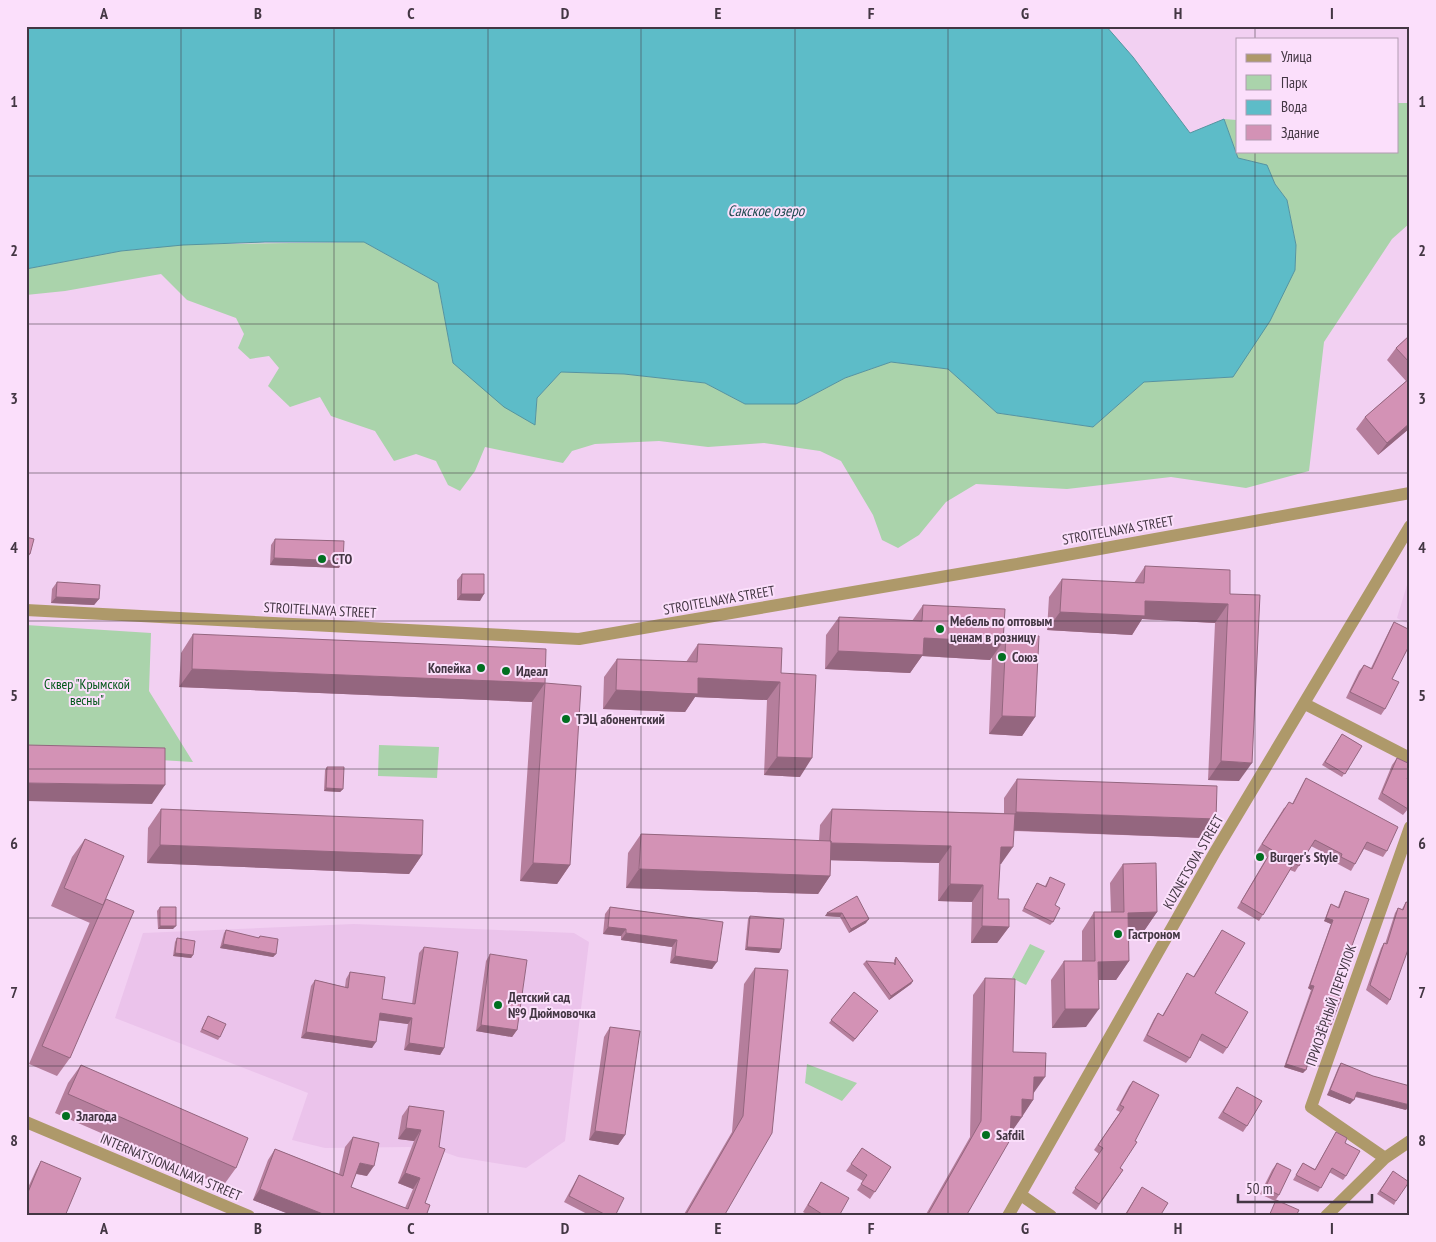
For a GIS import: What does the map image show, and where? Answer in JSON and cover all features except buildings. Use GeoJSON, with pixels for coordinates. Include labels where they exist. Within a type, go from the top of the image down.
{"type":"FeatureCollection","features":[{"type":"Feature","properties":{"kind":"street","name":"STROITELNAYA STREET"},"geometry":{"type":"LineString","coordinates":[[26,610],[579,639],[1011,565],[1410,493]]}},
{"type":"Feature","properties":{"kind":"street","name":"KUZNETSOVA STREET"},"geometry":{"type":"LineString","coordinates":[[1008,1216],[1215,852],[1410,526]]}},
{"type":"Feature","properties":{"kind":"street"},"geometry":{"type":"LineString","coordinates":[[1305,704],[1410,758]]}},
{"type":"Feature","properties":{"kind":"street","name":"ПРИОЗЁРНЫЙ ПЕРЕУЛОК"},"geometry":{"type":"LineString","coordinates":[[1385,1158],[1311,1106],[1410,827]]}},
{"type":"Feature","properties":{"kind":"street","name":"INTERNATSIONALNAYA STREET"},"geometry":{"type":"LineString","coordinates":[[26,1122],[249,1216]]}},
{"type":"Feature","properties":{"kind":"street"},"geometry":{"type":"LineString","coordinates":[[1326,1216],[1385,1158],[1410,1141]]}},
{"type":"Feature","properties":{"kind":"street"},"geometry":{"type":"LineString","coordinates":[[1021,1195],[1052,1216]]}},
{"type":"Feature","properties":{"kind":"shaded area"},"geometry":{"type":"Polygon","coordinates":[[[1410,575],[1410,625],[1397,618],[1410,575]]]}},
{"type":"Feature","properties":{"kind":"shaded area"},"geometry":{"type":"Polygon","coordinates":[[[354,924],[574,933],[589,942],[565,1141],[526,1168],[458,1157],[438,1150],[409,1147],[325,1148],[292,1140],[308,1093],[115,1018],[143,933],[354,924]]]}},
{"type":"Feature","properties":{"kind":"green space"},"geometry":{"type":"Polygon","coordinates":[[[1398,103],[1410,103],[1410,223],[1392,239],[1324,342],[1309,471],[1246,488],[1171,477],[1067,489],[976,484],[946,502],[919,535],[898,548],[882,540],[873,515],[841,461],[820,451],[764,443],[708,447],[659,441],[595,444],[572,451],[563,463],[485,447],[475,471],[460,491],[448,485],[436,461],[416,454],[394,461],[375,431],[331,416],[320,397],[290,407],[268,386],[279,368],[269,356],[250,359],[238,348],[244,334],[236,318],[187,300],[161,274],[65,291],[26,295],[26,269],[121,251],[156,248],[195,188],[213,244],[364,242],[438,283],[453,363],[535,424],[537,398],[561,372],[624,374],[705,383],[745,404],[796,404],[845,378],[891,362],[948,369],[997,413],[1093,427],[1144,382],[1233,377],[1295,270],[1296,245],[1287,200],[1275,184],[1267,165],[1238,158],[1224,119],[1236,120],[1236,152],[1398,152],[1398,103]]]}},
{"type":"Feature","properties":{"kind":"green space","name":"Сквер \"Крымской весны\""},"geometry":{"type":"Polygon","coordinates":[[[26,625],[151,633],[149,691],[193,762],[26,752],[26,625]]]}},
{"type":"Feature","properties":{"kind":"green space"},"geometry":{"type":"Polygon","coordinates":[[[379,745],[439,747],[437,778],[378,776],[379,745]]]}},
{"type":"Feature","properties":{"kind":"green space"},"geometry":{"type":"Polygon","coordinates":[[[1030,944],[1045,951],[1026,985],[1012,978],[1030,944]]]}},
{"type":"Feature","properties":{"kind":"green space"},"geometry":{"type":"Polygon","coordinates":[[[807,1064],[857,1083],[842,1101],[805,1083],[807,1064]]]}},
{"type":"Feature","properties":{"kind":"water","name":"Сакское озеро"},"geometry":{"type":"Polygon","coordinates":[[[26,26],[1106,26],[1133,57],[1190,133],[1224,119],[1238,158],[1267,165],[1275,184],[1287,200],[1296,245],[1295,270],[1270,321],[1233,377],[1144,382],[1093,427],[997,413],[948,369],[891,362],[845,378],[796,404],[745,404],[705,383],[624,374],[561,372],[537,398],[535,425],[504,407],[453,363],[438,283],[364,242],[265,242],[183,245],[121,251],[26,269],[26,26]]]}},
{"type":"Feature","properties":{"kind":"place","name":"СТО"},"geometry":{"type":"Point","coordinates":[322,559]}},
{"type":"Feature","properties":{"kind":"place","name":"Мебель по оптовым ценам в розницу"},"geometry":{"type":"Point","coordinates":[940,629]}},
{"type":"Feature","properties":{"kind":"place","name":"Союз"},"geometry":{"type":"Point","coordinates":[1002,657]}},
{"type":"Feature","properties":{"kind":"place","name":"Копейка"},"geometry":{"type":"Point","coordinates":[481,668]}},
{"type":"Feature","properties":{"kind":"place","name":"Идеал"},"geometry":{"type":"Point","coordinates":[506,671]}},
{"type":"Feature","properties":{"kind":"place","name":"ТЭЦ абонентский"},"geometry":{"type":"Point","coordinates":[566,719]}},
{"type":"Feature","properties":{"kind":"place","name":"Burger's Style"},"geometry":{"type":"Point","coordinates":[1260,857]}},
{"type":"Feature","properties":{"kind":"place","name":"Гастроном"},"geometry":{"type":"Point","coordinates":[1118,934]}},
{"type":"Feature","properties":{"kind":"place","name":"Детский сад №9 Дюймовочка"},"geometry":{"type":"Point","coordinates":[498,1005]}},
{"type":"Feature","properties":{"kind":"place","name":"Злагода"},"geometry":{"type":"Point","coordinates":[66,1116]}},
{"type":"Feature","properties":{"kind":"place","name":"Safdil"},"geometry":{"type":"Point","coordinates":[986,1135]}}]}
